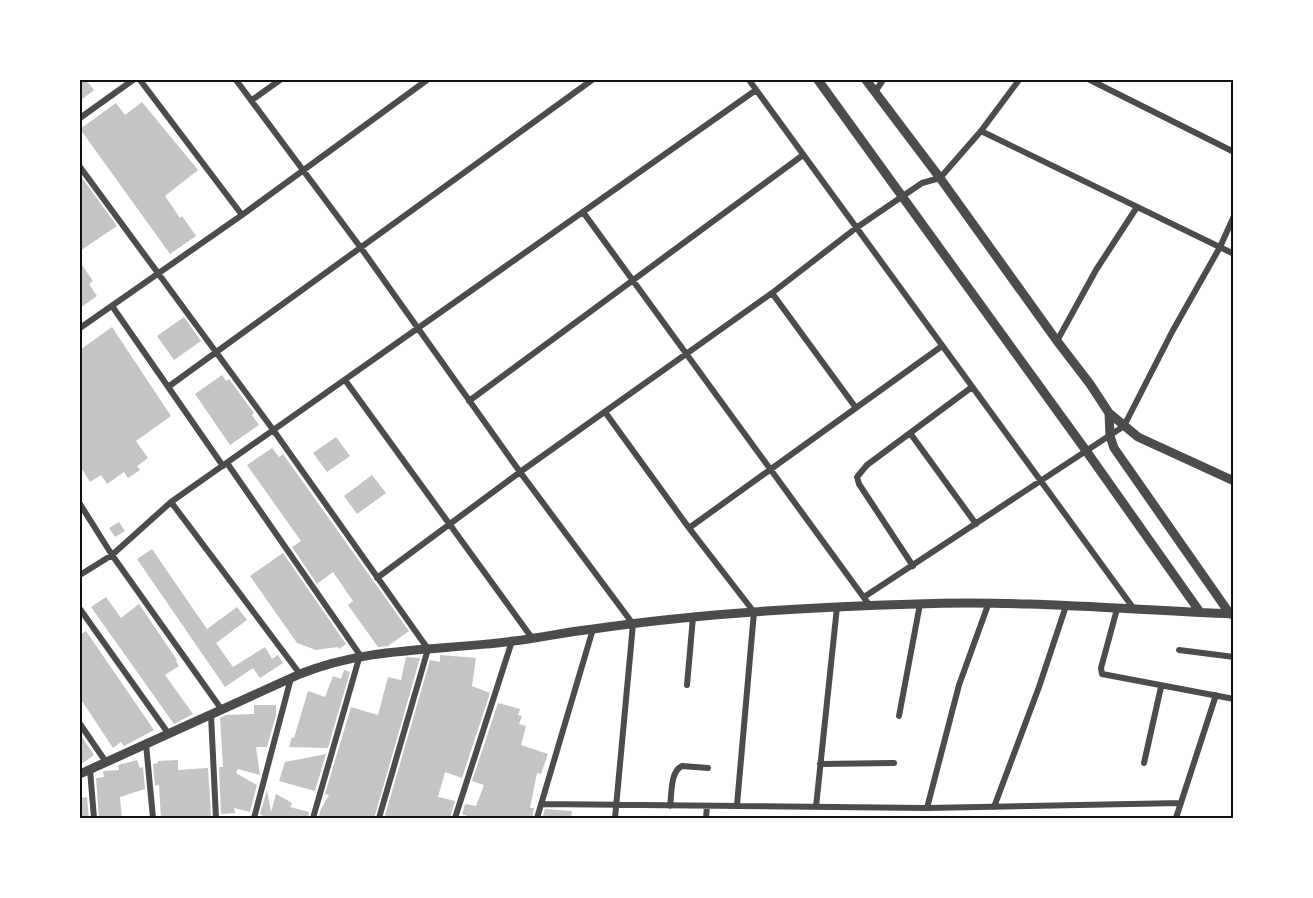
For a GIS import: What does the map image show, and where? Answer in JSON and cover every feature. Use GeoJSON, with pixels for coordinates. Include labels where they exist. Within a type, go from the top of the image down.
{"type":"FeatureCollection","features":[{"type":"Feature","properties":{"kind":"street"},"geometry":{"type":"LineString","coordinates":[[80,118],[133,80]]}},
{"type":"Feature","properties":{"kind":"street"},"geometry":{"type":"LineString","coordinates":[[140,80],[242,215]]}},
{"type":"Feature","properties":{"kind":"street"},"geometry":{"type":"LineString","coordinates":[[236,80],[361,248],[520,472],[633,624],[615,819]]}},
{"type":"Feature","properties":{"kind":"street"},"geometry":{"type":"LineString","coordinates":[[252,100],[280,80]]}},
{"type":"Feature","properties":{"kind":"street"},"geometry":{"type":"LineString","coordinates":[[80,328],[242,215],[427,80]]}},
{"type":"Feature","properties":{"kind":"street"},"geometry":{"type":"LineString","coordinates":[[168,387],[592,80]]}},
{"type":"Feature","properties":{"kind":"street"},"geometry":{"type":"LineString","coordinates":[[749,80],[1134,609]]}},
{"type":"Feature","properties":{"kind":"street"},"geometry":{"type":"LineString","coordinates":[[818,80],[1200,612]]}},
{"type":"Feature","properties":{"kind":"street"},"geometry":{"type":"LineString","coordinates":[[866,80],[940,178],[1109,413],[1138,437],[1233,481]]}},
{"type":"Feature","properties":{"kind":"street"},"geometry":{"type":"LineString","coordinates":[[875,92],[883,80]]}},
{"type":"Feature","properties":{"kind":"street"},"geometry":{"type":"LineString","coordinates":[[377,578],[520,472],[772,293],[856,228],[922,183],[940,178],[981,131],[1019,80]]}},
{"type":"Feature","properties":{"kind":"street"},"geometry":{"type":"LineString","coordinates":[[1090,80],[1233,152]]}},
{"type":"Feature","properties":{"kind":"street"},"geometry":{"type":"LineString","coordinates":[[80,575],[112,555],[171,502],[756,90]]}},
{"type":"Feature","properties":{"kind":"street"},"geometry":{"type":"LineString","coordinates":[[981,131],[1233,254]]}},
{"type":"Feature","properties":{"kind":"street"},"geometry":{"type":"LineString","coordinates":[[469,401],[803,155]]}},
{"type":"Feature","properties":{"kind":"street"},"geometry":{"type":"LineString","coordinates":[[80,167],[274,430],[428,650]]}},
{"type":"Feature","properties":{"kind":"street"},"geometry":{"type":"LineString","coordinates":[[1057,341],[1096,270],[1137,207]]}},
{"type":"Feature","properties":{"kind":"street"},"geometry":{"type":"LineString","coordinates":[[583,212],[870,606]]}},
{"type":"Feature","properties":{"kind":"street"},"geometry":{"type":"LineString","coordinates":[[864,597],[1124,426],[1172,332],[1220,247],[1233,216]]}},
{"type":"Feature","properties":{"kind":"street"},"geometry":{"type":"LineString","coordinates":[[772,293],[856,408]]}},
{"type":"Feature","properties":{"kind":"street"},"geometry":{"type":"LineString","coordinates":[[112,306],[360,655]]}},
{"type":"Feature","properties":{"kind":"street"},"geometry":{"type":"LineString","coordinates":[[689,528],[942,346]]}},
{"type":"Feature","properties":{"kind":"street"},"geometry":{"type":"LineString","coordinates":[[345,380],[532,638]]}},
{"type":"Feature","properties":{"kind":"street"},"geometry":{"type":"LineString","coordinates":[[913,566],[859,484],[857,477],[867,465],[972,387]]}},
{"type":"Feature","properties":{"kind":"street"},"geometry":{"type":"LineString","coordinates":[[605,412],[689,528],[754,612],[737,805]]}},
{"type":"Feature","properties":{"kind":"street"},"geometry":{"type":"LineString","coordinates":[[1109,413],[1110,436],[1118,453],[1232,614]]}},
{"type":"Feature","properties":{"kind":"street"},"geometry":{"type":"LineString","coordinates":[[910,433],[976,524]]}},
{"type":"Feature","properties":{"kind":"street"},"geometry":{"type":"LineString","coordinates":[[171,502],[296,676]]}},
{"type":"Feature","properties":{"kind":"street"},"geometry":{"type":"LineString","coordinates":[[80,504],[112,555],[222,710]]}},
{"type":"Feature","properties":{"kind":"street"},"geometry":{"type":"LineString","coordinates":[[80,774],[296,676],[335,661],[360,655],[512,642],[593,628],[693,617],[837,607],[920,604],[1066,606],[1232,614]]}},
{"type":"Feature","properties":{"kind":"street"},"geometry":{"type":"LineString","coordinates":[[899,716],[920,604]]}},
{"type":"Feature","properties":{"kind":"street"},"geometry":{"type":"LineString","coordinates":[[927,808],[958,685],[988,605]]}},
{"type":"Feature","properties":{"kind":"street"},"geometry":{"type":"LineString","coordinates":[[994,807],[1039,687],[1066,606]]}},
{"type":"Feature","properties":{"kind":"street"},"geometry":{"type":"LineString","coordinates":[[816,807],[837,607]]}},
{"type":"Feature","properties":{"kind":"street"},"geometry":{"type":"LineString","coordinates":[[80,609],[168,733]]}},
{"type":"Feature","properties":{"kind":"street"},"geometry":{"type":"LineString","coordinates":[[1117,609],[1101,668],[1102,674],[1233,699]]}},
{"type":"Feature","properties":{"kind":"street"},"geometry":{"type":"LineString","coordinates":[[687,685],[693,617]]}},
{"type":"Feature","properties":{"kind":"street"},"geometry":{"type":"LineString","coordinates":[[537,819],[593,628]]}},
{"type":"Feature","properties":{"kind":"street"},"geometry":{"type":"LineString","coordinates":[[455,819],[512,642]]}},
{"type":"Feature","properties":{"kind":"street"},"geometry":{"type":"LineString","coordinates":[[379,819],[428,650]]}},
{"type":"Feature","properties":{"kind":"street"},"geometry":{"type":"LineString","coordinates":[[1179,650],[1233,657]]}},
{"type":"Feature","properties":{"kind":"street"},"geometry":{"type":"LineString","coordinates":[[313,819],[360,655]]}},
{"type":"Feature","properties":{"kind":"street"},"geometry":{"type":"LineString","coordinates":[[254,819],[296,676]]}},
{"type":"Feature","properties":{"kind":"street"},"geometry":{"type":"LineString","coordinates":[[1144,763],[1161,687]]}},
{"type":"Feature","properties":{"kind":"street"},"geometry":{"type":"LineString","coordinates":[[1176,819],[1216,695]]}},
{"type":"Feature","properties":{"kind":"street"},"geometry":{"type":"LineString","coordinates":[[211,715],[216,819]]}},
{"type":"Feature","properties":{"kind":"street"},"geometry":{"type":"LineString","coordinates":[[80,724],[106,762]]}},
{"type":"Feature","properties":{"kind":"street"},"geometry":{"type":"LineString","coordinates":[[146,744],[153,819]]}},
{"type":"Feature","properties":{"kind":"street"},"geometry":{"type":"LineString","coordinates":[[820,764],[894,763]]}},
{"type":"Feature","properties":{"kind":"street"},"geometry":{"type":"LineString","coordinates":[[670,806],[676,769],[682,766],[708,768]]}},
{"type":"Feature","properties":{"kind":"street"},"geometry":{"type":"LineString","coordinates":[[90,770],[94,819]]}},
{"type":"Feature","properties":{"kind":"street"},"geometry":{"type":"LineString","coordinates":[[542,804],[927,808],[1181,803]]}},
{"type":"Feature","properties":{"kind":"street"},"geometry":{"type":"LineString","coordinates":[[706,819],[707,806]]}},
{"type":"Feature","properties":{"kind":"building"},"geometry":{"type":"Polygon","coordinates":[[[80,80],[86,80],[94,90],[80,101],[80,80]]]}},
{"type":"Feature","properties":{"kind":"building"},"geometry":{"type":"Polygon","coordinates":[[[142,102],[198,170],[165,196],[196,236],[170,254],[80,129],[116,103],[125,115],[142,102]]]}},
{"type":"Feature","properties":{"kind":"building"},"geometry":{"type":"Polygon","coordinates":[[[80,175],[117,226],[80,251],[80,175]]]}},
{"type":"Feature","properties":{"kind":"building"},"geometry":{"type":"Polygon","coordinates":[[[80,262],[93,281],[89,284],[97,296],[80,308],[80,262]]]}},
{"type":"Feature","properties":{"kind":"building"},"geometry":{"type":"Polygon","coordinates":[[[184,317],[201,341],[174,360],[157,336],[184,317]]]}},
{"type":"Feature","properties":{"kind":"building"},"geometry":{"type":"Polygon","coordinates":[[[112,327],[171,416],[136,441],[148,458],[137,466],[140,470],[128,478],[124,472],[107,484],[101,475],[90,482],[80,466],[80,350],[112,327]]]}},
{"type":"Feature","properties":{"kind":"building"},"geometry":{"type":"Polygon","coordinates":[[[222,375],[226,381],[229,379],[254,413],[252,415],[259,425],[230,445],[195,394],[222,375]]]}},
{"type":"Feature","properties":{"kind":"building"},"geometry":{"type":"Polygon","coordinates":[[[336,437],[350,456],[327,472],[313,453],[336,437]]]}},
{"type":"Feature","properties":{"kind":"building"},"geometry":{"type":"Polygon","coordinates":[[[272,448],[279,457],[283,454],[409,631],[388,646],[378,647],[348,605],[353,601],[333,572],[317,584],[292,547],[301,541],[247,465],[272,448]]]}},
{"type":"Feature","properties":{"kind":"building"},"geometry":{"type":"Polygon","coordinates":[[[372,475],[386,493],[357,514],[344,496],[372,475]]]}},
{"type":"Feature","properties":{"kind":"building"},"geometry":{"type":"Polygon","coordinates":[[[119,522],[125,531],[115,537],[109,528],[119,522]]]}},
{"type":"Feature","properties":{"kind":"building"},"geometry":{"type":"Polygon","coordinates":[[[152,549],[207,629],[237,607],[247,620],[216,643],[233,667],[265,647],[272,659],[278,655],[283,663],[260,678],[253,668],[225,687],[137,559],[152,549]]]}},
{"type":"Feature","properties":{"kind":"building"},"geometry":{"type":"Polygon","coordinates":[[[283,553],[346,644],[339,649],[338,647],[316,650],[297,643],[250,576],[283,553]]]}},
{"type":"Feature","properties":{"kind":"building"},"geometry":{"type":"Polygon","coordinates":[[[106,597],[121,618],[139,604],[177,660],[179,666],[165,675],[193,714],[174,724],[91,607],[106,597]]]}},
{"type":"Feature","properties":{"kind":"building"},"geometry":{"type":"Polygon","coordinates":[[[86,631],[154,730],[124,746],[121,742],[113,748],[80,698],[80,635],[86,631]]]}},
{"type":"Feature","properties":{"kind":"building"},"geometry":{"type":"Polygon","coordinates":[[[440,655],[476,658],[472,686],[490,693],[462,778],[445,772],[438,797],[455,801],[450,818],[441,816],[441,819],[384,819],[430,660],[440,662],[440,655]]]}},
{"type":"Feature","properties":{"kind":"building"},"geometry":{"type":"Polygon","coordinates":[[[406,657],[420,658],[374,819],[318,819],[329,795],[325,794],[351,707],[378,715],[388,677],[401,680],[406,657]]]}},
{"type":"Feature","properties":{"kind":"building"},"geometry":{"type":"Polygon","coordinates":[[[344,670],[350,672],[328,748],[289,747],[292,737],[294,738],[308,691],[325,697],[333,676],[341,679],[344,670]]]}},
{"type":"Feature","properties":{"kind":"building"},"geometry":{"type":"Polygon","coordinates":[[[498,703],[520,709],[518,715],[522,716],[519,724],[526,726],[521,745],[548,754],[541,774],[537,773],[530,808],[534,808],[532,819],[475,819],[462,814],[465,804],[476,806],[484,785],[472,781],[498,703]]]}},
{"type":"Feature","properties":{"kind":"building"},"geometry":{"type":"Polygon","coordinates":[[[254,705],[276,705],[276,715],[267,747],[256,747],[260,775],[238,769],[236,773],[257,785],[250,812],[234,808],[235,813],[221,814],[219,767],[223,767],[220,718],[226,715],[254,714],[254,705]]]}},
{"type":"Feature","properties":{"kind":"building"},"geometry":{"type":"Polygon","coordinates":[[[80,734],[94,755],[80,765],[80,734]]]}},
{"type":"Feature","properties":{"kind":"building"},"geometry":{"type":"Polygon","coordinates":[[[326,754],[315,791],[279,781],[285,762],[326,754]]]}},
{"type":"Feature","properties":{"kind":"building"},"geometry":{"type":"Polygon","coordinates":[[[137,760],[140,768],[143,767],[145,789],[120,797],[122,819],[99,819],[96,778],[104,777],[103,771],[119,770],[118,765],[137,760]]]}},
{"type":"Feature","properties":{"kind":"building"},"geometry":{"type":"Polygon","coordinates":[[[178,760],[178,770],[208,768],[211,816],[161,819],[159,785],[155,786],[153,764],[158,761],[178,760]]]}},
{"type":"Feature","properties":{"kind":"building"},"geometry":{"type":"Polygon","coordinates":[[[267,790],[271,812],[276,794],[292,803],[290,807],[309,812],[308,819],[268,819],[260,814],[267,790]]]}},
{"type":"Feature","properties":{"kind":"building"},"geometry":{"type":"Polygon","coordinates":[[[87,797],[89,819],[80,819],[80,798],[87,797]]]}},
{"type":"Feature","properties":{"kind":"building"},"geometry":{"type":"Polygon","coordinates":[[[545,809],[572,811],[571,819],[542,819],[545,809]]]}}]}
